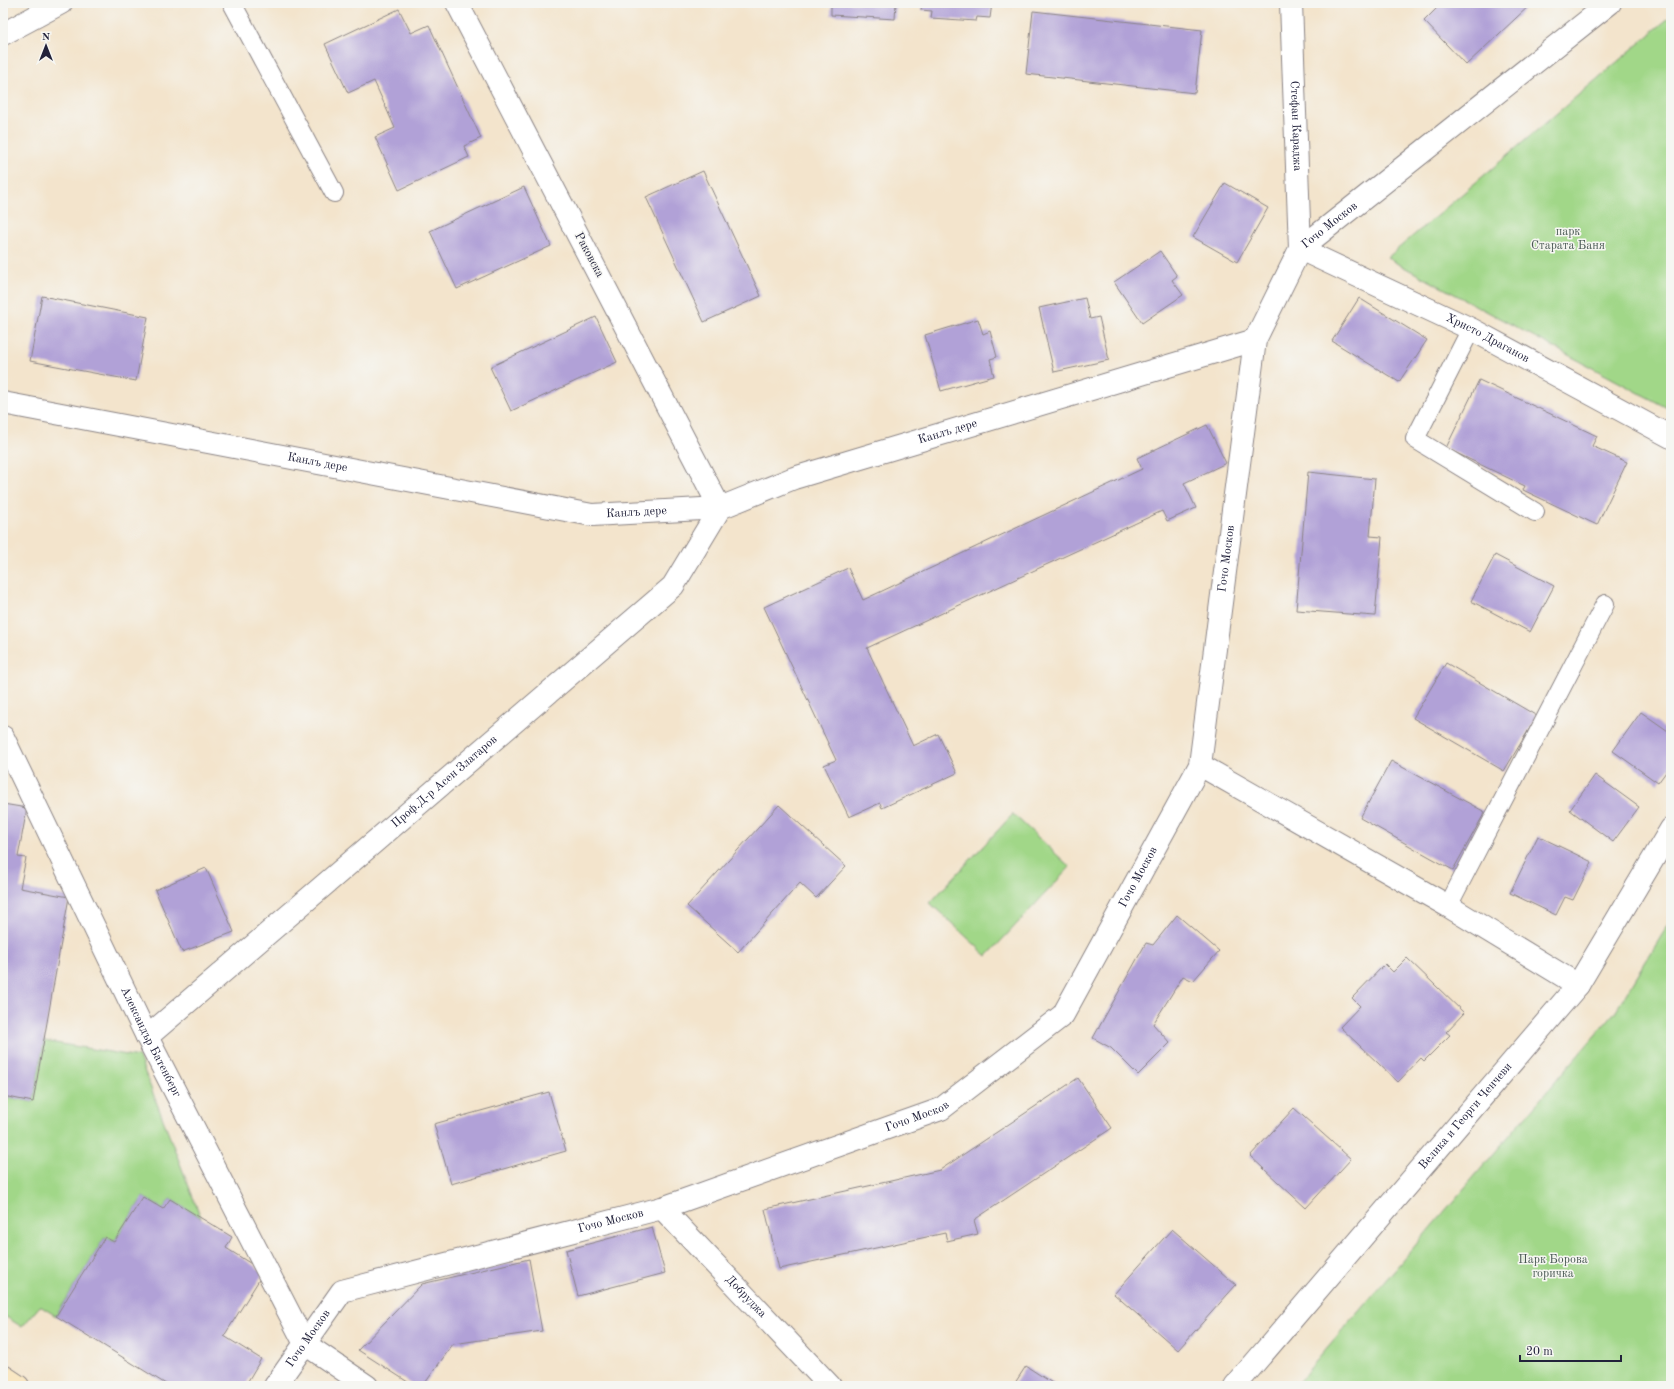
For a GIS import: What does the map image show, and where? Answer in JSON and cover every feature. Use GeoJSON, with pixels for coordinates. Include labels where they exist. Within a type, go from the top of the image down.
{"type":"FeatureCollection","features":[{"type":"Feature","properties":{"kind":"street"},"geometry":{"type":"LineString","coordinates":[[3,34],[60,3]]}},
{"type":"Feature","properties":{"kind":"street","name":"Раковска"},"geometry":{"type":"LineString","coordinates":[[458,3],[720,508]]}},
{"type":"Feature","properties":{"kind":"street","name":"Стефан Караджа"},"geometry":{"type":"LineString","coordinates":[[1291,3],[1300,249]]}},
{"type":"Feature","properties":{"kind":"street","name":"Гочо Москов"},"geometry":{"type":"LineString","coordinates":[[275,1386],[342,1291],[662,1208],[941,1109],[1063,1015],[1200,766],[1255,340],[1300,249],[1610,3]]}},
{"type":"Feature","properties":{"kind":"street","name":"Христо Драганов"},"geometry":{"type":"LineString","coordinates":[[1300,249],[1471,329],[1671,437]]}},
{"type":"Feature","properties":{"kind":"street","name":"Канлъ дере"},"geometry":{"type":"LineString","coordinates":[[3,403],[592,515],[720,508],[794,478],[1255,340]]}},
{"type":"Feature","properties":{"kind":"street","name":"Проф.Д-р Асен Златаров"},"geometry":{"type":"LineString","coordinates":[[147,1037],[673,586],[720,508]]}},
{"type":"Feature","properties":{"kind":"street","name":"Александър Батенберг"},"geometry":{"type":"LineString","coordinates":[[3,737],[147,1037],[305,1344]]}},
{"type":"Feature","properties":{"kind":"street"},"geometry":{"type":"LineString","coordinates":[[1200,766],[1448,906],[1578,985]]}},
{"type":"Feature","properties":{"kind":"street","name":"Велика и Георги Ченчеви"},"geometry":{"type":"LineString","coordinates":[[1235,1386],[1578,985],[1671,829]]}},
{"type":"Feature","properties":{"kind":"street","name":"Добруджа"},"geometry":{"type":"LineString","coordinates":[[662,1208],[830,1386]]}},
{"type":"Feature","properties":{"kind":"street"},"geometry":{"type":"LineString","coordinates":[[305,1344],[367,1386]]}},
{"type":"Feature","properties":{"kind":"street"},"geometry":{"type":"LineString","coordinates":[[3,1376],[18,1386]]}},
{"type":"Feature","properties":{"kind":"lane"},"geometry":{"type":"LineString","coordinates":[[232,3],[334,194]]}},
{"type":"Feature","properties":{"kind":"lane"},"geometry":{"type":"LineString","coordinates":[[1471,329],[1415,439],[1535,512]]}},
{"type":"Feature","properties":{"kind":"lane"},"geometry":{"type":"LineString","coordinates":[[1448,906],[1605,604]]}},
{"type":"Feature","properties":{"kind":"green space","name":"парк Старата Баня"},"geometry":{"type":"Polygon","coordinates":[[[1671,16],[1671,410],[1387,258],[1671,16]]]}},
{"type":"Feature","properties":{"kind":"green space"},"geometry":{"type":"Polygon","coordinates":[[[1013,814],[1070,867],[987,956],[930,903],[1013,814]]]}},
{"type":"Feature","properties":{"kind":"green space","name":"Парк Борова горичка"},"geometry":{"type":"Polygon","coordinates":[[[1671,920],[1671,1386],[1295,1386],[1615,1012],[1671,920]]]}},
{"type":"Feature","properties":{"kind":"green space"},"geometry":{"type":"Polygon","coordinates":[[[44,1041],[139,1057],[201,1218],[170,1199],[163,1209],[143,1197],[114,1242],[105,1237],[56,1316],[40,1306],[22,1327],[3,1315],[3,1096],[33,1102],[44,1041]]]}},
{"type":"Feature","properties":{"kind":"building"},"geometry":{"type":"Polygon","coordinates":[[[831,3],[896,3],[895,19],[831,15],[831,3]]]}},
{"type":"Feature","properties":{"kind":"building"},"geometry":{"type":"Polygon","coordinates":[[[922,3],[992,3],[990,18],[977,17],[976,21],[931,18],[932,11],[921,10],[922,3]]]}},
{"type":"Feature","properties":{"kind":"building"},"geometry":{"type":"Polygon","coordinates":[[[1442,3],[1532,3],[1466,65],[1424,21],[1442,3]]]}},
{"type":"Feature","properties":{"kind":"building"},"geometry":{"type":"Polygon","coordinates":[[[399,9],[411,33],[429,25],[481,138],[464,146],[469,157],[399,190],[375,137],[395,128],[374,81],[348,93],[325,44],[399,9]]]}},
{"type":"Feature","properties":{"kind":"building"},"geometry":{"type":"Polygon","coordinates":[[[1033,11],[1202,30],[1195,93],[1026,74],[1033,11]]]}},
{"type":"Feature","properties":{"kind":"building"},"geometry":{"type":"Polygon","coordinates":[[[703,171],[761,296],[704,322],[646,197],[703,171]]]}},
{"type":"Feature","properties":{"kind":"building"},"geometry":{"type":"Polygon","coordinates":[[[1225,183],[1268,208],[1237,262],[1193,237],[1225,183]]]}},
{"type":"Feature","properties":{"kind":"building"},"geometry":{"type":"Polygon","coordinates":[[[524,187],[551,246],[457,289],[430,231],[524,187]]]}},
{"type":"Feature","properties":{"kind":"building"},"geometry":{"type":"Polygon","coordinates":[[[1160,251],[1177,276],[1172,280],[1183,295],[1142,323],[1114,282],[1160,251]]]}},
{"type":"Feature","properties":{"kind":"building"},"geometry":{"type":"Polygon","coordinates":[[[42,296],[148,317],[136,381],[30,361],[42,296]]]}},
{"type":"Feature","properties":{"kind":"building"},"geometry":{"type":"Polygon","coordinates":[[[1085,298],[1090,319],[1099,317],[1109,360],[1054,372],[1039,308],[1085,298]]]}},
{"type":"Feature","properties":{"kind":"building"},"geometry":{"type":"Polygon","coordinates":[[[1359,298],[1427,340],[1399,382],[1332,341],[1359,298]]]}},
{"type":"Feature","properties":{"kind":"building"},"geometry":{"type":"Polygon","coordinates":[[[596,317],[617,362],[511,411],[490,367],[596,317]]]}},
{"type":"Feature","properties":{"kind":"building"},"geometry":{"type":"Polygon","coordinates":[[[978,319],[983,334],[990,331],[997,357],[990,359],[994,376],[941,391],[925,335],[978,319]]]}},
{"type":"Feature","properties":{"kind":"building"},"geometry":{"type":"Polygon","coordinates":[[[1479,380],[1597,436],[1592,446],[1627,462],[1597,525],[1523,490],[1525,486],[1446,448],[1479,380]]]}},
{"type":"Feature","properties":{"kind":"building"},"geometry":{"type":"Polygon","coordinates":[[[1207,425],[1226,463],[1184,483],[1196,508],[1167,521],[1162,511],[867,648],[913,746],[938,734],[957,773],[882,808],[880,803],[849,817],[824,765],[836,760],[764,607],[848,568],[863,600],[1142,469],[1137,458],[1207,425]]]}},
{"type":"Feature","properties":{"kind":"building"},"geometry":{"type":"Polygon","coordinates":[[[1308,472],[1375,479],[1370,536],[1382,537],[1375,616],[1296,610],[1308,472]]]}},
{"type":"Feature","properties":{"kind":"building"},"geometry":{"type":"Polygon","coordinates":[[[1495,555],[1554,586],[1530,632],[1471,601],[1495,555]]]}},
{"type":"Feature","properties":{"kind":"building"},"geometry":{"type":"Polygon","coordinates":[[[1446,663],[1537,716],[1504,771],[1413,718],[1446,663]]]}},
{"type":"Feature","properties":{"kind":"building"},"geometry":{"type":"Polygon","coordinates":[[[1641,712],[1671,733],[1671,765],[1658,783],[1613,751],[1641,712]]]}},
{"type":"Feature","properties":{"kind":"building"},"geometry":{"type":"Polygon","coordinates":[[[1391,761],[1485,812],[1453,870],[1360,818],[1391,761]]]}},
{"type":"Feature","properties":{"kind":"building"},"geometry":{"type":"Polygon","coordinates":[[[1595,775],[1639,807],[1613,842],[1570,810],[1595,775]]]}},
{"type":"Feature","properties":{"kind":"building"},"geometry":{"type":"Polygon","coordinates":[[[3,804],[27,808],[18,857],[26,858],[20,888],[69,897],[33,1102],[3,1096],[3,804]]]}},
{"type":"Feature","properties":{"kind":"building"},"geometry":{"type":"Polygon","coordinates":[[[779,805],[846,866],[816,898],[800,883],[738,952],[687,906],[779,805]]]}},
{"type":"Feature","properties":{"kind":"building"},"geometry":{"type":"Polygon","coordinates":[[[1538,836],[1592,862],[1573,900],[1565,897],[1556,915],[1510,893],[1538,836]]]}},
{"type":"Feature","properties":{"kind":"building"},"geometry":{"type":"Polygon","coordinates":[[[206,868],[234,932],[182,952],[155,890],[206,868]]]}},
{"type":"Feature","properties":{"kind":"building"},"geometry":{"type":"Polygon","coordinates":[[[1177,915],[1219,951],[1193,981],[1183,976],[1153,1024],[1170,1043],[1138,1075],[1111,1048],[1093,1038],[1146,943],[1153,945],[1177,915]]]}},
{"type":"Feature","properties":{"kind":"building"},"geometry":{"type":"Polygon","coordinates":[[[1407,958],[1464,1013],[1446,1032],[1450,1035],[1424,1061],[1421,1058],[1398,1082],[1340,1027],[1360,1006],[1352,998],[1385,964],[1393,972],[1407,958]]]}},
{"type":"Feature","properties":{"kind":"building"},"geometry":{"type":"Polygon","coordinates":[[[1078,1078],[1112,1128],[974,1220],[978,1234],[947,1241],[945,1233],[779,1269],[765,1209],[940,1170],[1078,1078]]]}},
{"type":"Feature","properties":{"kind":"building"},"geometry":{"type":"Polygon","coordinates":[[[549,1092],[566,1151],[451,1184],[434,1124],[549,1092]]]}},
{"type":"Feature","properties":{"kind":"building"},"geometry":{"type":"Polygon","coordinates":[[[1294,1108],[1351,1159],[1306,1208],[1250,1156],[1294,1108]]]}},
{"type":"Feature","properties":{"kind":"building"},"geometry":{"type":"Polygon","coordinates":[[[143,1197],[163,1209],[170,1199],[232,1237],[226,1248],[264,1272],[224,1336],[261,1359],[245,1386],[169,1386],[56,1316],[105,1237],[114,1242],[143,1197]]]}},
{"type":"Feature","properties":{"kind":"building"},"geometry":{"type":"Polygon","coordinates":[[[652,1227],[665,1273],[578,1296],[566,1250],[652,1227]]]}},
{"type":"Feature","properties":{"kind":"building"},"geometry":{"type":"Polygon","coordinates":[[[1172,1229],[1236,1285],[1178,1350],[1114,1294],[1172,1229]]]}},
{"type":"Feature","properties":{"kind":"building"},"geometry":{"type":"Polygon","coordinates":[[[529,1259],[542,1331],[453,1344],[423,1386],[414,1386],[358,1350],[422,1284],[529,1259]]]}},
{"type":"Feature","properties":{"kind":"building"},"geometry":{"type":"Polygon","coordinates":[[[1026,1366],[1057,1386],[1013,1386],[1026,1366]]]}}]}
